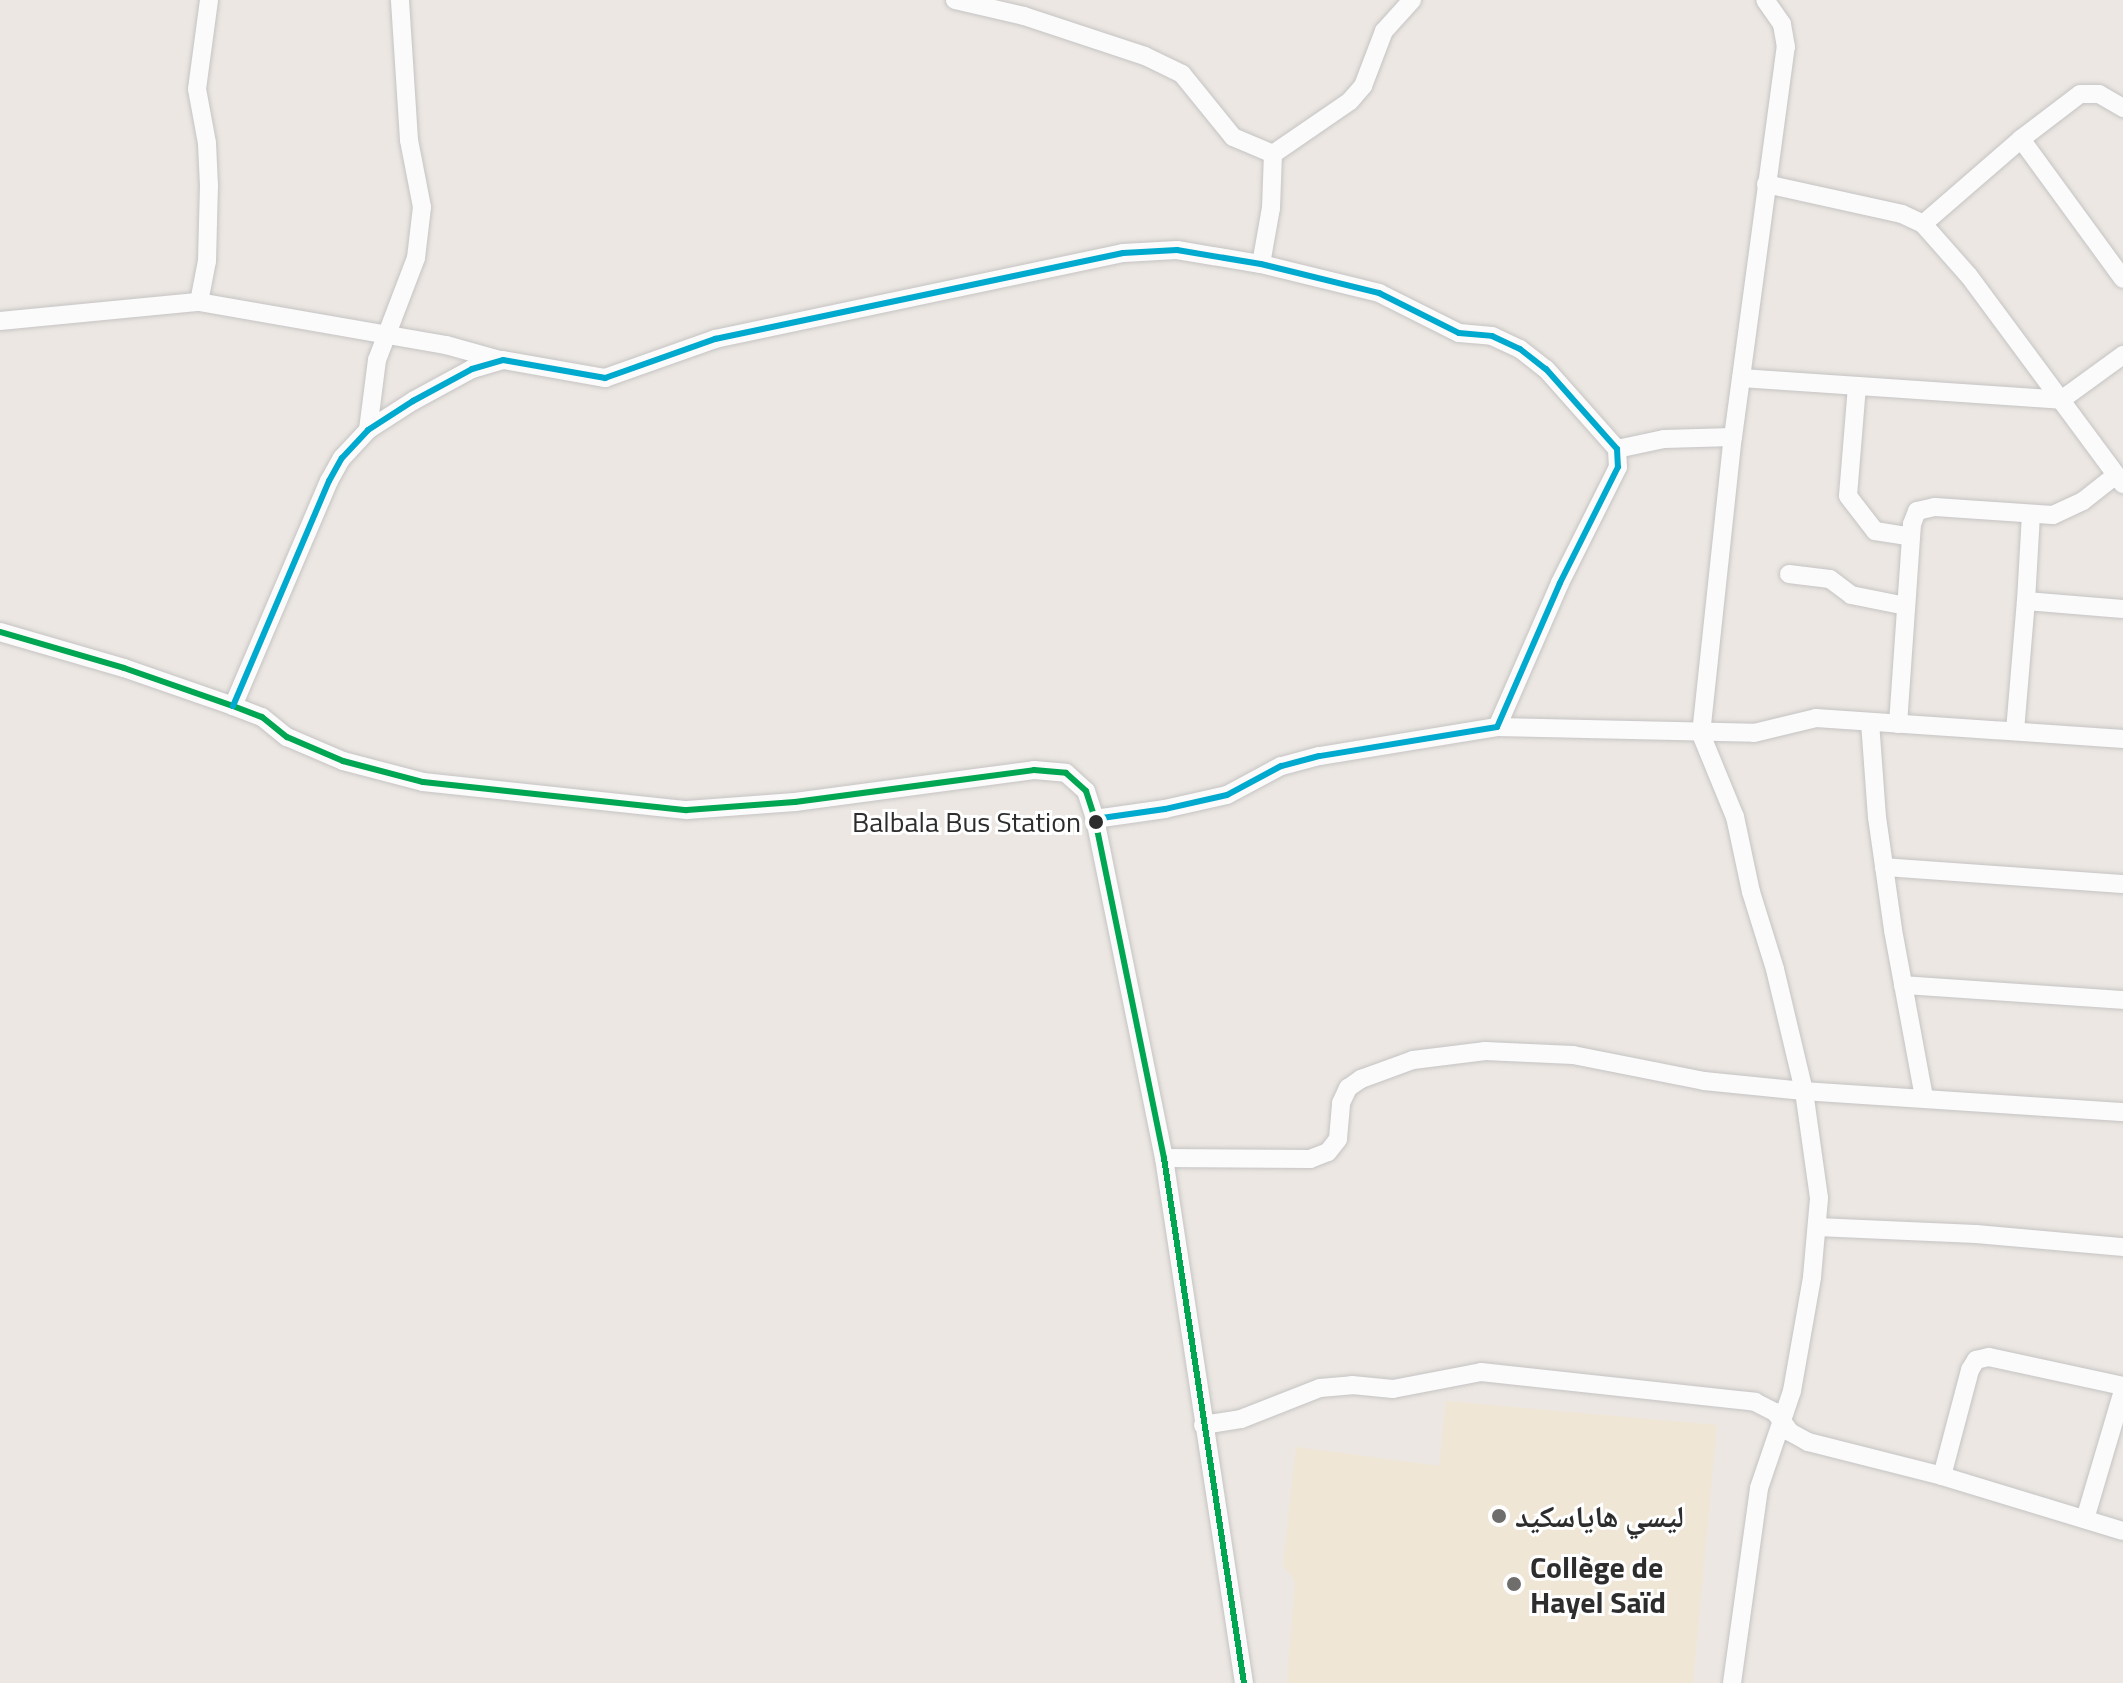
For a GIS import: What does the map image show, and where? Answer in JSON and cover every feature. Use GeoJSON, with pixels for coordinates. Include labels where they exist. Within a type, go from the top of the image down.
{"type":"FeatureCollection","features":[{"type":"Feature","properties":{"kind":"street"},"geometry":{"type":"LineString","coordinates":[[199,302],[207,261],[209,186],[207,143],[197,89],[209,0]]}},
{"type":"Feature","properties":{"kind":"street"},"geometry":{"type":"LineString","coordinates":[[368,430],[377,360],[416,258],[422,207],[409,140],[400,0]]}},
{"type":"Feature","properties":{"kind":"street"},"geometry":{"type":"LineString","coordinates":[[955,0],[1024,16],[1145,56],[1182,74],[1233,137],[1273,154]]}},
{"type":"Feature","properties":{"kind":"street"},"geometry":{"type":"LineString","coordinates":[[1273,154],[1350,101],[1363,86],[1384,31],[1412,0]]}},
{"type":"Feature","properties":{"kind":"street"},"geometry":{"type":"LineString","coordinates":[[1732,1683],[1759,1488],[1795,1375],[1819,1198],[1804,1091],[1775,969],[1751,892],[1735,817],[1701,734],[1733,437],[1786,47],[1782,24],[1771,2]]}},
{"type":"Feature","properties":{"kind":"street"},"geometry":{"type":"LineString","coordinates":[[1923,224],[2021,139],[2080,94],[2099,94],[2123,108]]}},
{"type":"Feature","properties":{"kind":"street"},"geometry":{"type":"LineString","coordinates":[[2021,139],[2123,279]]}},
{"type":"Feature","properties":{"kind":"street"},"geometry":{"type":"LineString","coordinates":[[1261,264],[1271,208],[1273,154]]}},
{"type":"Feature","properties":{"kind":"street"},"geometry":{"type":"LineString","coordinates":[[1766,184],[1902,214],[1923,224],[1969,276],[2120,479],[2053,515],[1917,511],[1911,537],[1898,724]]}},
{"type":"Feature","properties":{"kind":"street"},"geometry":{"type":"LineString","coordinates":[[0,321],[199,302],[446,345],[569,375],[605,378],[715,339],[1123,253],[1177,250],[1261,264],[1379,293],[1459,333],[1492,336],[1520,349],[1546,369],[1617,449],[1618,467],[1560,583],[1497,727]]}},
{"type":"Feature","properties":{"kind":"street"},"geometry":{"type":"LineString","coordinates":[[1741,378],[2061,400],[2123,355]]}},
{"type":"Feature","properties":{"kind":"street"},"geometry":{"type":"LineString","coordinates":[[233,706],[329,481],[342,458],[368,430],[472,369],[503,360]]}},
{"type":"Feature","properties":{"kind":"street"},"geometry":{"type":"LineString","coordinates":[[1857,386],[1848,496],[1875,531],[1911,537]]}},
{"type":"Feature","properties":{"kind":"street"},"geometry":{"type":"LineString","coordinates":[[1617,449],[1664,439],[1733,437]]}},
{"type":"Feature","properties":{"kind":"street"},"geometry":{"type":"LineString","coordinates":[[2015,731],[2031,514]]}},
{"type":"Feature","properties":{"kind":"street"},"geometry":{"type":"LineString","coordinates":[[1789,574],[1830,579],[1851,595],[1906,606]]}},
{"type":"Feature","properties":{"kind":"street"},"geometry":{"type":"LineString","coordinates":[[2026,601],[2123,609]]}},
{"type":"Feature","properties":{"kind":"street"},"geometry":{"type":"LineString","coordinates":[[0,632],[124,668],[233,706],[262,717],[287,737],[343,761],[423,782],[687,810],[795,802],[1034,770],[1066,773],[1086,791],[1095,819],[1164,1158],[1244,1683]]}},
{"type":"Feature","properties":{"kind":"street"},"geometry":{"type":"LineString","coordinates":[[1095,819],[1165,809],[1227,795],[1281,766],[1319,756],[1497,727],[1754,733],[1816,718],[2123,739]]}},
{"type":"Feature","properties":{"kind":"street"},"geometry":{"type":"LineString","coordinates":[[1870,722],[1884,867],[1924,1098]]}},
{"type":"Feature","properties":{"kind":"street"},"geometry":{"type":"LineString","coordinates":[[1884,867],[2123,884]]}},
{"type":"Feature","properties":{"kind":"street"},"geometry":{"type":"LineString","coordinates":[[1903,985],[2123,1000]]}},
{"type":"Feature","properties":{"kind":"street"},"geometry":{"type":"LineString","coordinates":[[1164,1158],[1310,1159],[1328,1152],[1338,1139],[1341,1103],[1348,1088],[1361,1079],[1413,1060],[1485,1051],[1573,1055],[1704,1081],[1804,1091],[2123,1112]]}},
{"type":"Feature","properties":{"kind":"street"},"geometry":{"type":"LineString","coordinates":[[1817,1227],[1976,1234],[2123,1247]]}},
{"type":"Feature","properties":{"kind":"street"},"geometry":{"type":"LineString","coordinates":[[1942,1476],[1970,1370],[1976,1360],[1989,1357],[2123,1388],[2085,1519]]}},
{"type":"Feature","properties":{"kind":"street"},"geometry":{"type":"LineString","coordinates":[[1203,1425],[1241,1419],[1320,1388],[1352,1385],[1393,1389],[1481,1372],[1755,1402],[1775,1412],[1798,1438],[1808,1442],[1942,1476],[2123,1531]]}},
{"type":"Feature","properties":{"kind":"shaded area","name":"ليسي هاياسكيد"},"geometry":{"type":"Polygon","coordinates":[[[1446,1401],[1717,1425],[1693,1683],[1287,1683],[1295,1581],[1283,1565],[1296,1447],[1439,1466],[1446,1401]]]}},
{"type":"Feature","properties":{"kind":"transit line"},"geometry":{"type":"LineString","coordinates":[[233,706],[329,481],[342,458],[368,430],[413,401],[472,369],[503,360],[605,378],[715,339],[1123,253],[1177,250],[1261,264],[1379,293],[1459,333],[1492,336],[1520,349],[1546,369],[1617,449],[1618,467],[1560,583],[1497,727],[1319,756],[1281,766],[1227,795],[1165,809],[1095,819]]}},
{"type":"Feature","properties":{"kind":"transit line"},"geometry":{"type":"LineString","coordinates":[[0,632],[124,668],[233,706],[262,717],[287,737],[343,761],[423,782],[687,810],[795,802],[1034,770],[1066,773],[1086,791],[1095,819],[1164,1158],[1244,1683]]}},
{"type":"Feature","properties":{"kind":"place","name":"Balbala Bus Station"},"geometry":{"type":"Point","coordinates":[1096,822]}},
{"type":"Feature","properties":{"kind":"place","name":"ليسي هاياسكيد"},"geometry":{"type":"Point","coordinates":[1499,1516]}},
{"type":"Feature","properties":{"kind":"place","name":"Collège de Hayel Saïd"},"geometry":{"type":"Point","coordinates":[1514,1584]}}]}
